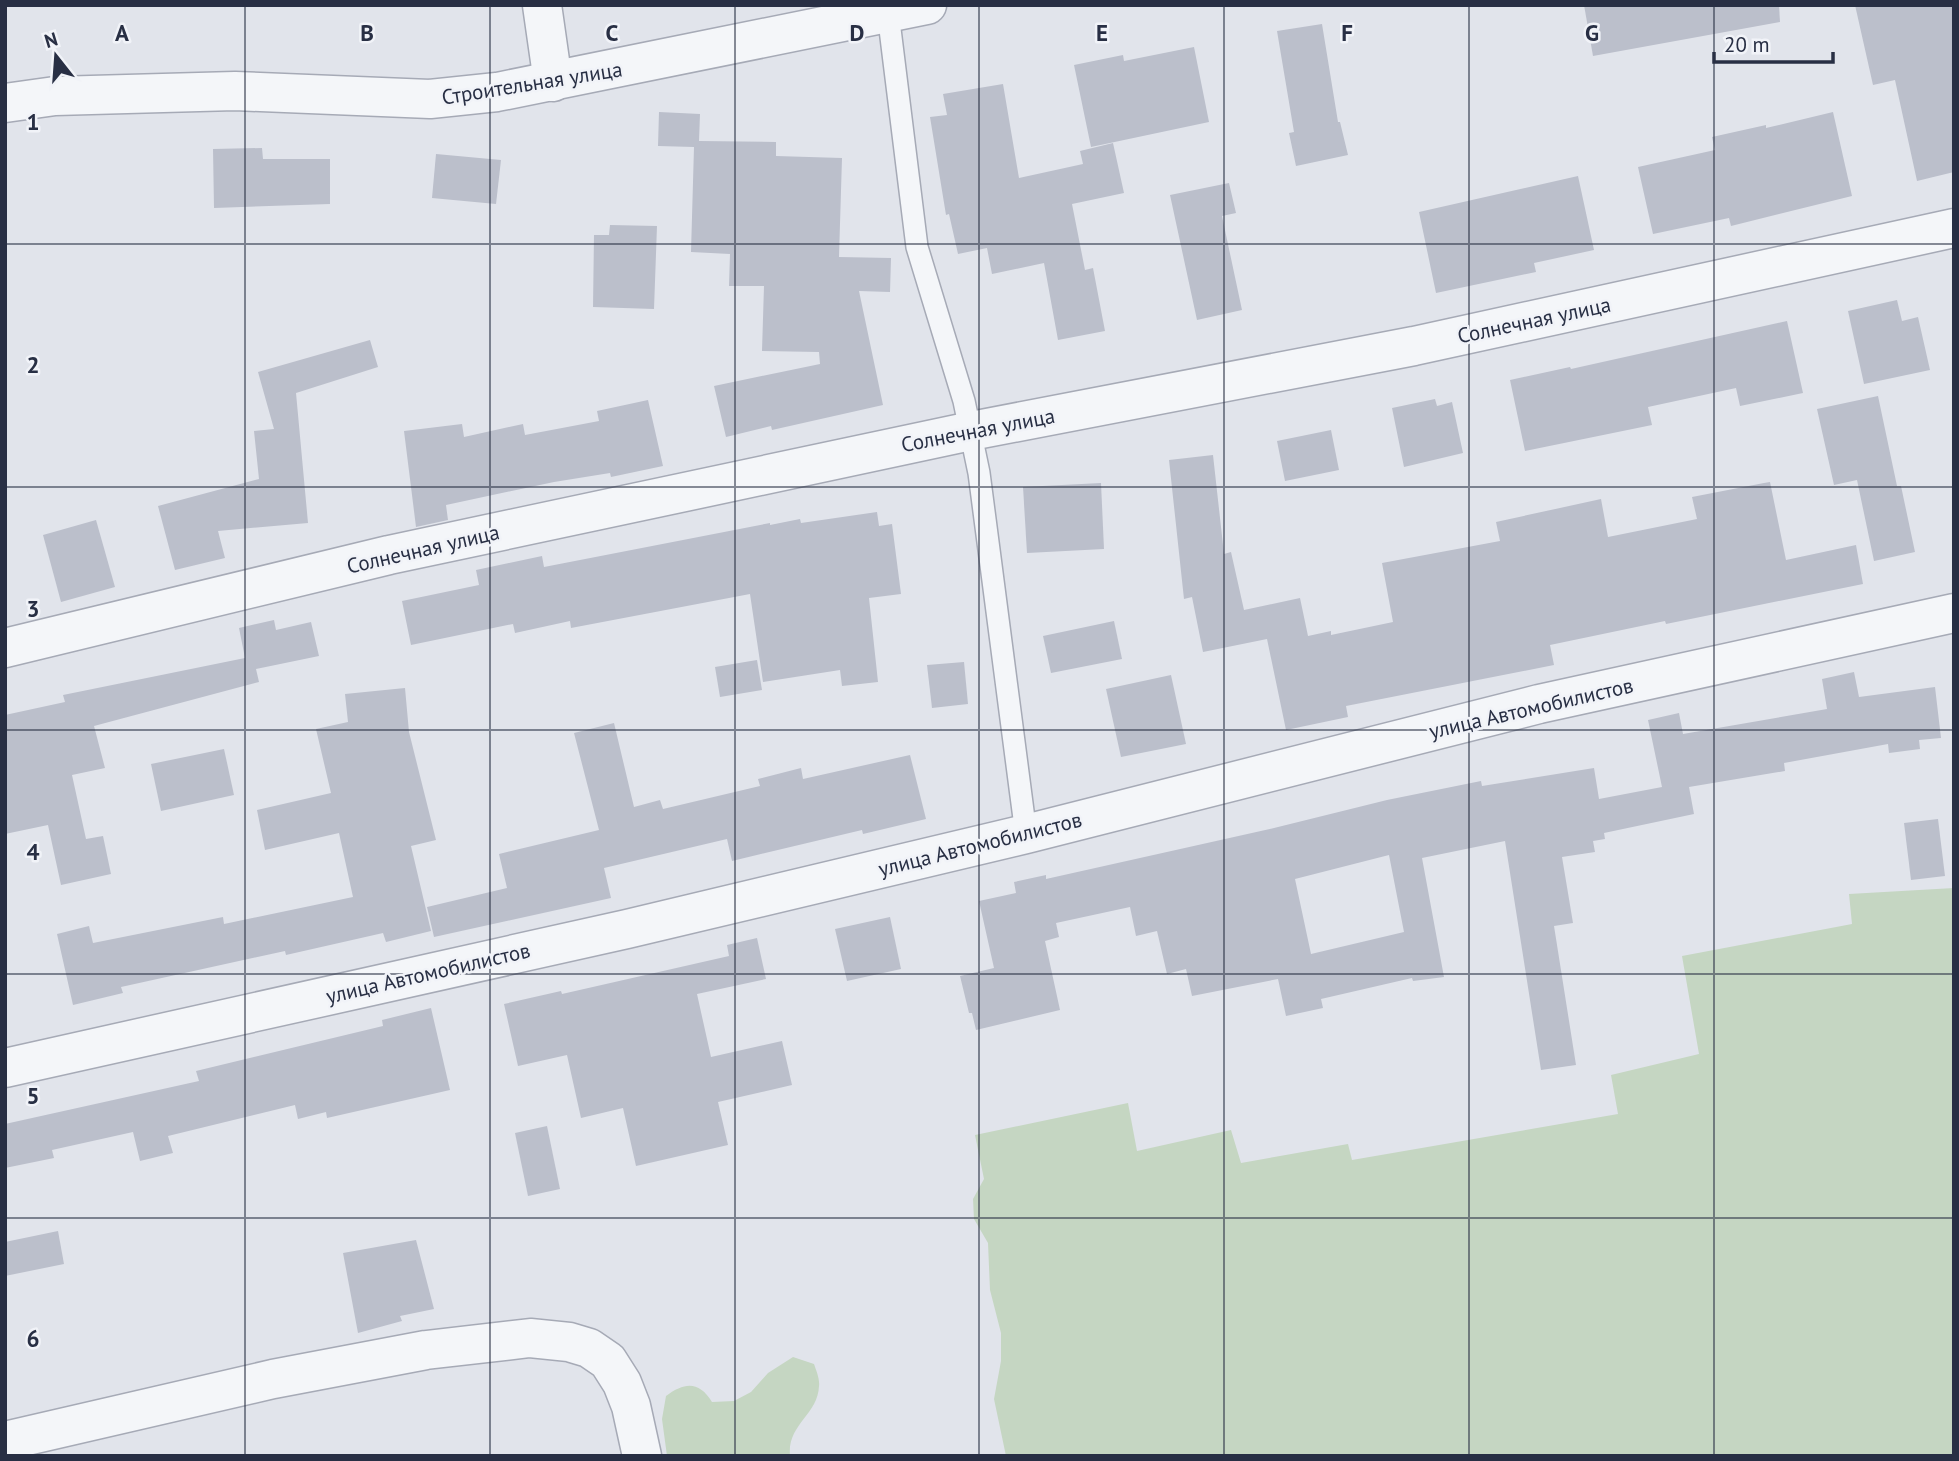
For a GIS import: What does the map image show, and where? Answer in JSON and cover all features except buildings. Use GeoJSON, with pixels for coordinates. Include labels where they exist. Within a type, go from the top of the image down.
{"type":"FeatureCollection","features":[{"type":"Feature","properties":{"kind":"street"},"geometry":{"type":"LineString","coordinates":[[542,5],[552,82]]}},
{"type":"Feature","properties":{"kind":"street","name":"Строительная улица"},"geometry":{"type":"LineString","coordinates":[[5,103],[55,96],[235,91],[430,99],[497,92],[927,5]]}},
{"type":"Feature","properties":{"kind":"street","name":"Солнечная улица"},"geometry":{"type":"LineString","coordinates":[[5,648],[389,555],[971,431],[1414,346],[1954,228]]}},
{"type":"Feature","properties":{"kind":"street","name":"улица Автомобилистов"},"geometry":{"type":"LineString","coordinates":[[5,1068],[627,929],[1026,834],[1539,704],[1954,613]]}},
{"type":"Feature","properties":{"kind":"street"},"geometry":{"type":"LineString","coordinates":[[5,1441],[273,1380],[426,1350],[530,1338],[569,1342],[589,1348],[608,1362],[622,1383],[631,1406],[642,1456]]}},
{"type":"Feature","properties":{"kind":"lane"},"geometry":{"type":"LineString","coordinates":[[888,13],[916,247],[964,401],[979,473],[1026,834]]}},
{"type":"Feature","properties":{"kind":"green space"},"geometry":{"type":"Polygon","coordinates":[[[1954,888],[1954,1456],[1006,1456],[994,1399],[1001,1361],[1001,1333],[990,1290],[988,1243],[974,1219],[973,1199],[984,1179],[975,1135],[1128,1103],[1137,1151],[1231,1130],[1241,1163],[1348,1144],[1352,1160],[1618,1114],[1611,1075],[1699,1054],[1682,956],[1852,924],[1849,894],[1954,888]]]}},
{"type":"Feature","properties":{"kind":"green space"},"geometry":{"type":"Polygon","coordinates":[[[793,1357],[814,1364],[819,1383],[814,1405],[793,1436],[790,1456],[667,1456],[662,1419],[666,1396],[679,1388],[691,1386],[702,1390],[712,1402],[734,1401],[751,1392],[768,1373],[793,1357]]]}}]}
